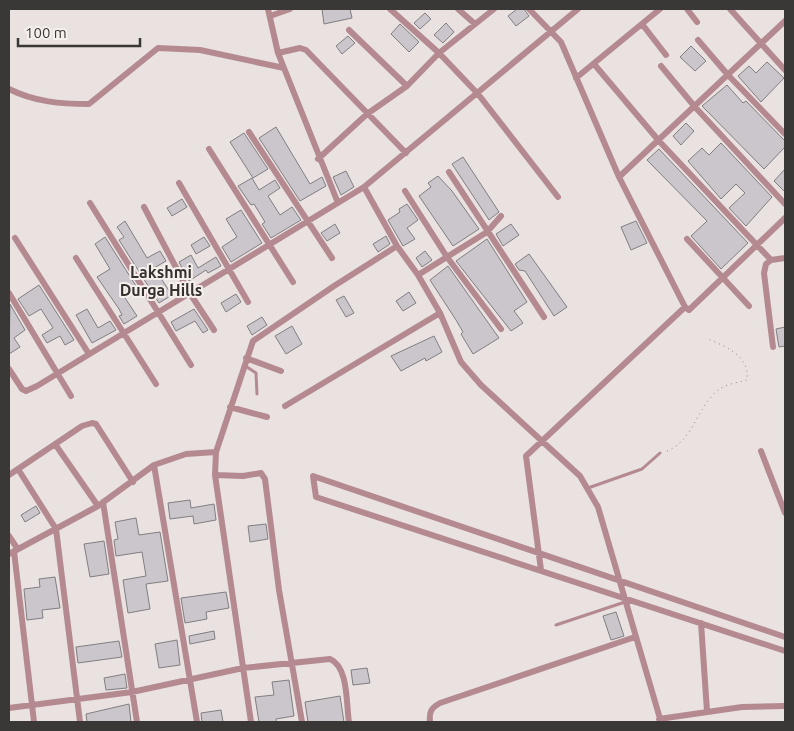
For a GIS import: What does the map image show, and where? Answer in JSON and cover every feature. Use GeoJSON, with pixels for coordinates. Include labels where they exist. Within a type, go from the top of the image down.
{"type":"FeatureCollection","features":[{"type":"Feature","properties":{"kind":"street"},"geometry":{"type":"LineString","coordinates":[[290,9],[269,12],[278,53],[318,159],[338,203]]}},
{"type":"Feature","properties":{"kind":"street"},"geometry":{"type":"LineString","coordinates":[[390,9],[439,53],[478,94],[558,197]]}},
{"type":"Feature","properties":{"kind":"street"},"geometry":{"type":"LineString","coordinates":[[458,9],[475,24]]}},
{"type":"Feature","properties":{"kind":"street"},"geometry":{"type":"LineString","coordinates":[[318,159],[367,114],[407,86],[439,53],[494,9]]}},
{"type":"Feature","properties":{"kind":"street"},"geometry":{"type":"LineString","coordinates":[[528,9],[560,42],[619,177],[685,308]]}},
{"type":"Feature","properties":{"kind":"street"},"geometry":{"type":"LineString","coordinates":[[9,369],[22,389],[26,391],[364,187],[578,9]]}},
{"type":"Feature","properties":{"kind":"street"},"geometry":{"type":"LineString","coordinates":[[576,78],[660,9]]}},
{"type":"Feature","properties":{"kind":"street"},"geometry":{"type":"LineString","coordinates":[[687,9],[697,22]]}},
{"type":"Feature","properties":{"kind":"street"},"geometry":{"type":"LineString","coordinates":[[730,9],[785,70]]}},
{"type":"Feature","properties":{"kind":"street"},"geometry":{"type":"LineString","coordinates":[[619,177],[762,45],[785,21]]}},
{"type":"Feature","properties":{"kind":"street"},"geometry":{"type":"LineString","coordinates":[[642,24],[666,55]]}},
{"type":"Feature","properties":{"kind":"street"},"geometry":{"type":"LineString","coordinates":[[348,30],[407,86]]}},
{"type":"Feature","properties":{"kind":"street"},"geometry":{"type":"LineString","coordinates":[[698,40],[728,75],[785,134]]}},
{"type":"Feature","properties":{"kind":"street"},"geometry":{"type":"LineString","coordinates":[[9,90],[28,98],[63,104],[89,104],[158,48],[200,50],[284,68]]}},
{"type":"Feature","properties":{"kind":"street"},"geometry":{"type":"LineString","coordinates":[[278,53],[300,48],[306,50],[406,153]]}},
{"type":"Feature","properties":{"kind":"street"},"geometry":{"type":"LineString","coordinates":[[594,64],[659,141],[771,260]]}},
{"type":"Feature","properties":{"kind":"street"},"geometry":{"type":"LineString","coordinates":[[661,66],[695,107],[785,204]]}},
{"type":"Feature","properties":{"kind":"street"},"geometry":{"type":"LineString","coordinates":[[249,132],[332,258]]}},
{"type":"Feature","properties":{"kind":"street"},"geometry":{"type":"LineString","coordinates":[[209,149],[293,282]]}},
{"type":"Feature","properties":{"kind":"street"},"geometry":{"type":"LineString","coordinates":[[449,172],[544,317]]}},
{"type":"Feature","properties":{"kind":"street"},"geometry":{"type":"LineString","coordinates":[[179,182],[248,302]]}},
{"type":"Feature","properties":{"kind":"street"},"geometry":{"type":"LineString","coordinates":[[364,187],[397,246],[418,275],[440,312],[462,362],[481,385],[580,476],[588,488],[598,507],[660,720],[707,711],[742,707],[785,706]]}},
{"type":"Feature","properties":{"kind":"street"},"geometry":{"type":"LineString","coordinates":[[406,191],[447,257],[501,330]]}},
{"type":"Feature","properties":{"kind":"street"},"geometry":{"type":"LineString","coordinates":[[90,203],[156,312],[191,365]]}},
{"type":"Feature","properties":{"kind":"street"},"geometry":{"type":"LineString","coordinates":[[144,207],[189,292],[214,330]]}},
{"type":"Feature","properties":{"kind":"street"},"geometry":{"type":"LineString","coordinates":[[418,275],[487,232],[501,216]]}},
{"type":"Feature","properties":{"kind":"street"},"geometry":{"type":"LineString","coordinates":[[685,308],[689,310],[785,218]]}},
{"type":"Feature","properties":{"kind":"street"},"geometry":{"type":"LineString","coordinates":[[15,238],[89,354]]}},
{"type":"Feature","properties":{"kind":"street"},"geometry":{"type":"LineString","coordinates":[[687,239],[749,306]]}},
{"type":"Feature","properties":{"kind":"street"},"geometry":{"type":"LineString","coordinates":[[251,722],[215,475],[216,452],[253,341],[397,246]]}},
{"type":"Feature","properties":{"kind":"street"},"geometry":{"type":"LineString","coordinates":[[76,258],[156,384]]}},
{"type":"Feature","properties":{"kind":"street"},"geometry":{"type":"LineString","coordinates":[[773,347],[764,273],[766,264],[771,260],[785,258]]}},
{"type":"Feature","properties":{"kind":"street"},"geometry":{"type":"LineString","coordinates":[[9,293],[71,396]]}},
{"type":"Feature","properties":{"kind":"street"},"geometry":{"type":"LineString","coordinates":[[541,570],[526,456],[685,308]]}},
{"type":"Feature","properties":{"kind":"street"},"geometry":{"type":"LineString","coordinates":[[285,406],[440,312]]}},
{"type":"Feature","properties":{"kind":"street"},"geometry":{"type":"LineString","coordinates":[[245,361],[282,372]]}},
{"type":"Feature","properties":{"kind":"street"},"geometry":{"type":"LineString","coordinates":[[230,408],[267,417]]}},
{"type":"Feature","properties":{"kind":"street"},"geometry":{"type":"LineString","coordinates":[[9,475],[82,426],[95,423],[133,482]]}},
{"type":"Feature","properties":{"kind":"street"},"geometry":{"type":"LineString","coordinates":[[55,444],[100,504],[137,722]]}},
{"type":"Feature","properties":{"kind":"street"},"geometry":{"type":"LineString","coordinates":[[761,451],[785,512]]}},
{"type":"Feature","properties":{"kind":"street"},"geometry":{"type":"LineString","coordinates":[[13,551],[100,504],[154,465],[186,454],[216,452]]}},
{"type":"Feature","properties":{"kind":"street"},"geometry":{"type":"LineString","coordinates":[[154,465],[197,722]]}},
{"type":"Feature","properties":{"kind":"street"},"geometry":{"type":"LineString","coordinates":[[18,469],[56,528],[80,722]]}},
{"type":"Feature","properties":{"kind":"street"},"geometry":{"type":"LineString","coordinates":[[215,475],[243,476],[261,473],[265,479],[279,590],[302,722]]}},
{"type":"Feature","properties":{"kind":"street"},"geometry":{"type":"LineString","coordinates":[[785,637],[314,476],[316,497],[541,570],[624,600],[785,651]]}},
{"type":"Feature","properties":{"kind":"street"},"geometry":{"type":"LineString","coordinates":[[9,536],[13,551],[30,706],[34,722]]}},
{"type":"Feature","properties":{"kind":"street"},"geometry":{"type":"LineString","coordinates":[[701,623],[707,711]]}},
{"type":"Feature","properties":{"kind":"street"},"geometry":{"type":"LineString","coordinates":[[430,722],[429,714],[433,707],[440,703],[635,637]]}},
{"type":"Feature","properties":{"kind":"street"},"geometry":{"type":"LineString","coordinates":[[9,708],[132,692],[243,668],[330,659],[335,662],[342,674],[349,722]]}},
{"type":"Feature","properties":{"kind":"lane"},"geometry":{"type":"LineString","coordinates":[[245,361],[256,373],[257,394]]}},
{"type":"Feature","properties":{"kind":"lane"},"geometry":{"type":"LineString","coordinates":[[588,488],[642,469],[660,453]]}},
{"type":"Feature","properties":{"kind":"lane"},"geometry":{"type":"LineString","coordinates":[[556,625],[624,600]]}},
{"type":"Feature","properties":{"kind":"path"},"geometry":{"type":"LineString","coordinates":[[660,453],[678,446],[691,431],[702,409],[721,388],[747,380],[748,372],[740,356],[706,338]]}},
{"type":"Feature","properties":{"kind":"building"},"geometry":{"type":"Polygon","coordinates":[[[322,9],[350,9],[352,18],[324,24],[322,9]]]}},
{"type":"Feature","properties":{"kind":"building"},"geometry":{"type":"Polygon","coordinates":[[[517,9],[524,9],[529,16],[516,26],[508,16],[517,9]]]}},
{"type":"Feature","properties":{"kind":"building"},"geometry":{"type":"Polygon","coordinates":[[[425,13],[431,19],[420,29],[414,23],[425,13]]]}},
{"type":"Feature","properties":{"kind":"building"},"geometry":{"type":"Polygon","coordinates":[[[446,23],[454,32],[443,43],[434,35],[446,23]]]}},
{"type":"Feature","properties":{"kind":"building"},"geometry":{"type":"Polygon","coordinates":[[[400,24],[419,42],[409,52],[391,34],[400,24]]]}},
{"type":"Feature","properties":{"kind":"building"},"geometry":{"type":"Polygon","coordinates":[[[348,36],[355,43],[342,54],[336,46],[348,36]]]}},
{"type":"Feature","properties":{"kind":"building"},"geometry":{"type":"Polygon","coordinates":[[[691,46],[706,61],[695,71],[680,57],[691,46]]]}},
{"type":"Feature","properties":{"kind":"building"},"geometry":{"type":"Polygon","coordinates":[[[767,62],[784,78],[761,102],[738,76],[749,66],[756,73],[767,62]]]}},
{"type":"Feature","properties":{"kind":"building"},"geometry":{"type":"Polygon","coordinates":[[[727,85],[743,103],[746,101],[785,141],[785,147],[764,169],[702,106],[727,85]]]}},
{"type":"Feature","properties":{"kind":"building"},"geometry":{"type":"Polygon","coordinates":[[[686,123],[694,131],[681,145],[673,136],[686,123]]]}},
{"type":"Feature","properties":{"kind":"building"},"geometry":{"type":"Polygon","coordinates":[[[276,127],[310,184],[322,177],[326,186],[300,201],[259,138],[276,127]]]}},
{"type":"Feature","properties":{"kind":"building"},"geometry":{"type":"Polygon","coordinates":[[[244,133],[268,169],[253,178],[230,142],[244,133]]]}},
{"type":"Feature","properties":{"kind":"building"},"geometry":{"type":"Polygon","coordinates":[[[721,143],[772,197],[746,226],[729,208],[745,193],[736,184],[721,199],[688,161],[702,148],[709,155],[721,143]]]}},
{"type":"Feature","properties":{"kind":"building"},"geometry":{"type":"Polygon","coordinates":[[[659,149],[748,243],[721,269],[691,236],[707,221],[647,160],[659,149]]]}},
{"type":"Feature","properties":{"kind":"building"},"geometry":{"type":"Polygon","coordinates":[[[463,157],[499,212],[489,220],[452,164],[463,157]]]}},
{"type":"Feature","properties":{"kind":"building"},"geometry":{"type":"Polygon","coordinates":[[[785,169],[785,192],[774,181],[785,169]]]}},
{"type":"Feature","properties":{"kind":"building"},"geometry":{"type":"Polygon","coordinates":[[[346,171],[354,187],[341,195],[333,177],[346,171]]]}},
{"type":"Feature","properties":{"kind":"building"},"geometry":{"type":"Polygon","coordinates":[[[438,176],[452,191],[479,229],[453,246],[419,196],[431,187],[428,183],[438,176]]]}},
{"type":"Feature","properties":{"kind":"building"},"geometry":{"type":"Polygon","coordinates":[[[252,178],[259,190],[275,180],[280,188],[268,196],[280,215],[292,207],[301,220],[271,238],[262,224],[265,222],[254,204],[251,205],[238,186],[252,178]]]}},
{"type":"Feature","properties":{"kind":"building"},"geometry":{"type":"Polygon","coordinates":[[[182,199],[187,207],[172,216],[167,208],[182,199]]]}},
{"type":"Feature","properties":{"kind":"building"},"geometry":{"type":"Polygon","coordinates":[[[407,204],[418,220],[407,228],[415,239],[403,246],[388,220],[400,212],[399,209],[407,204]]]}},
{"type":"Feature","properties":{"kind":"building"},"geometry":{"type":"Polygon","coordinates":[[[241,210],[262,243],[231,262],[222,247],[237,237],[226,219],[241,210]]]}},
{"type":"Feature","properties":{"kind":"building"},"geometry":{"type":"Polygon","coordinates":[[[125,221],[147,258],[160,251],[166,261],[154,268],[172,295],[159,303],[119,240],[124,237],[117,227],[125,221]]]}},
{"type":"Feature","properties":{"kind":"building"},"geometry":{"type":"Polygon","coordinates":[[[636,221],[647,243],[631,250],[621,227],[636,221]]]}},
{"type":"Feature","properties":{"kind":"building"},"geometry":{"type":"Polygon","coordinates":[[[335,224],[340,233],[327,241],[321,233],[335,224]]]}},
{"type":"Feature","properties":{"kind":"building"},"geometry":{"type":"Polygon","coordinates":[[[511,224],[519,235],[503,246],[496,234],[511,224]]]}},
{"type":"Feature","properties":{"kind":"building"},"geometry":{"type":"Polygon","coordinates":[[[386,236],[390,244],[378,252],[373,244],[386,236]]]}},
{"type":"Feature","properties":{"kind":"building"},"geometry":{"type":"Polygon","coordinates":[[[105,237],[138,289],[125,298],[137,316],[124,324],[119,316],[122,315],[119,309],[97,277],[110,269],[95,244],[105,237]]]}},
{"type":"Feature","properties":{"kind":"building"},"geometry":{"type":"Polygon","coordinates":[[[204,237],[210,246],[196,254],[191,245],[204,237]]]}},
{"type":"Feature","properties":{"kind":"building"},"geometry":{"type":"Polygon","coordinates":[[[487,239],[527,302],[514,311],[523,323],[511,331],[456,261],[487,239]]]}},
{"type":"Feature","properties":{"kind":"building"},"geometry":{"type":"Polygon","coordinates":[[[425,251],[432,260],[422,267],[416,258],[425,251]]]}},
{"type":"Feature","properties":{"kind":"building"},"geometry":{"type":"Polygon","coordinates":[[[529,254],[567,307],[554,316],[525,271],[519,270],[515,264],[529,254]]]}},
{"type":"Feature","properties":{"kind":"building"},"geometry":{"type":"Polygon","coordinates":[[[191,255],[198,268],[216,257],[221,266],[208,273],[206,270],[189,281],[179,262],[191,255]]]}},
{"type":"Feature","properties":{"kind":"building"},"geometry":{"type":"Polygon","coordinates":[[[448,266],[499,338],[473,354],[461,334],[463,332],[430,280],[448,266]]]}},
{"type":"Feature","properties":{"kind":"building"},"geometry":{"type":"Polygon","coordinates":[[[39,285],[74,340],[65,345],[60,336],[47,343],[42,335],[53,328],[41,309],[29,316],[18,299],[39,285]]]}},
{"type":"Feature","properties":{"kind":"building"},"geometry":{"type":"Polygon","coordinates":[[[409,292],[416,303],[403,311],[396,301],[409,292]]]}},
{"type":"Feature","properties":{"kind":"building"},"geometry":{"type":"Polygon","coordinates":[[[236,294],[241,302],[226,312],[221,303],[236,294]]]}},
{"type":"Feature","properties":{"kind":"building"},"geometry":{"type":"Polygon","coordinates":[[[344,296],[354,313],[346,317],[336,300],[344,296]]]}},
{"type":"Feature","properties":{"kind":"building"},"geometry":{"type":"Polygon","coordinates":[[[10,304],[25,330],[14,338],[20,347],[9,354],[10,304]]]}},
{"type":"Feature","properties":{"kind":"building"},"geometry":{"type":"Polygon","coordinates":[[[87,309],[98,328],[110,321],[116,330],[92,343],[76,315],[87,309]]]}},
{"type":"Feature","properties":{"kind":"building"},"geometry":{"type":"Polygon","coordinates":[[[194,309],[208,330],[203,333],[195,321],[176,331],[171,322],[194,309]]]}},
{"type":"Feature","properties":{"kind":"building"},"geometry":{"type":"Polygon","coordinates":[[[262,317],[267,325],[252,335],[247,326],[262,317]]]}},
{"type":"Feature","properties":{"kind":"building"},"geometry":{"type":"Polygon","coordinates":[[[292,326],[302,344],[286,354],[275,336],[292,326]]]}},
{"type":"Feature","properties":{"kind":"building"},"geometry":{"type":"Polygon","coordinates":[[[785,327],[785,346],[779,347],[776,329],[785,327]]]}},
{"type":"Feature","properties":{"kind":"building"},"geometry":{"type":"Polygon","coordinates":[[[434,336],[442,352],[426,361],[425,358],[401,371],[391,356],[434,336]]]}},
{"type":"Feature","properties":{"kind":"building"},"geometry":{"type":"Polygon","coordinates":[[[190,500],[191,508],[214,504],[216,520],[194,524],[193,516],[170,519],[168,503],[190,500]]]}},
{"type":"Feature","properties":{"kind":"building"},"geometry":{"type":"Polygon","coordinates":[[[36,506],[40,513],[25,522],[21,515],[36,506]]]}},
{"type":"Feature","properties":{"kind":"building"},"geometry":{"type":"Polygon","coordinates":[[[136,518],[139,535],[160,532],[168,581],[146,584],[150,609],[128,613],[123,580],[146,576],[142,552],[116,556],[114,540],[118,539],[115,522],[136,518]]]}},
{"type":"Feature","properties":{"kind":"building"},"geometry":{"type":"Polygon","coordinates":[[[266,524],[268,539],[250,542],[248,526],[266,524]]]}},
{"type":"Feature","properties":{"kind":"building"},"geometry":{"type":"Polygon","coordinates":[[[104,541],[109,574],[90,577],[84,544],[104,541]]]}},
{"type":"Feature","properties":{"kind":"building"},"geometry":{"type":"Polygon","coordinates":[[[55,577],[60,608],[42,610],[43,618],[27,620],[24,589],[40,587],[39,579],[55,577]]]}},
{"type":"Feature","properties":{"kind":"building"},"geometry":{"type":"Polygon","coordinates":[[[226,592],[229,608],[206,612],[207,619],[185,623],[181,598],[226,592]]]}},
{"type":"Feature","properties":{"kind":"building"},"geometry":{"type":"Polygon","coordinates":[[[616,612],[624,636],[611,640],[603,616],[616,612]]]}},
{"type":"Feature","properties":{"kind":"building"},"geometry":{"type":"Polygon","coordinates":[[[214,631],[215,639],[190,644],[189,636],[214,631]]]}},
{"type":"Feature","properties":{"kind":"building"},"geometry":{"type":"Polygon","coordinates":[[[177,640],[180,665],[159,668],[155,644],[177,640]]]}},
{"type":"Feature","properties":{"kind":"building"},"geometry":{"type":"Polygon","coordinates":[[[119,641],[122,657],[78,663],[76,647],[119,641]]]}},
{"type":"Feature","properties":{"kind":"building"},"geometry":{"type":"Polygon","coordinates":[[[367,668],[370,683],[353,685],[351,670],[367,668]]]}},
{"type":"Feature","properties":{"kind":"building"},"geometry":{"type":"Polygon","coordinates":[[[125,674],[127,688],[106,690],[104,678],[125,674]]]}},
{"type":"Feature","properties":{"kind":"building"},"geometry":{"type":"Polygon","coordinates":[[[289,680],[294,716],[276,719],[276,722],[259,722],[255,697],[274,695],[272,682],[289,680]]]}},
{"type":"Feature","properties":{"kind":"building"},"geometry":{"type":"Polygon","coordinates":[[[340,696],[344,722],[308,722],[305,702],[340,696]]]}},
{"type":"Feature","properties":{"kind":"building"},"geometry":{"type":"Polygon","coordinates":[[[129,704],[131,722],[87,722],[86,714],[129,704]]]}},
{"type":"Feature","properties":{"kind":"building"},"geometry":{"type":"Polygon","coordinates":[[[221,710],[223,722],[202,722],[201,713],[221,710]]]}},
{"type":"Feature","properties":{"kind":"district","name":"Lakshmi Durga Hills"},"geometry":{"type":"Point","coordinates":[161,281]}}]}
